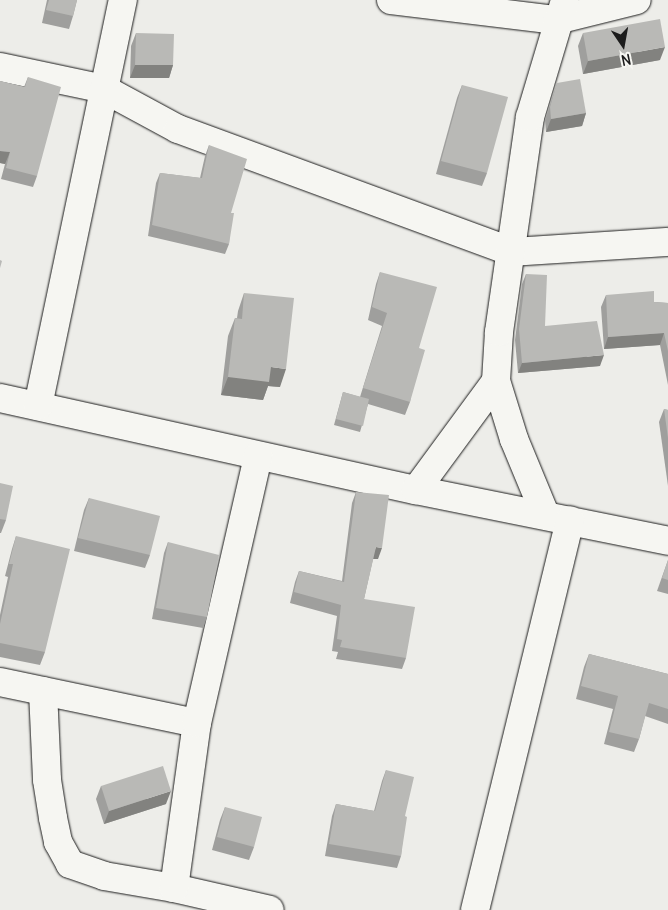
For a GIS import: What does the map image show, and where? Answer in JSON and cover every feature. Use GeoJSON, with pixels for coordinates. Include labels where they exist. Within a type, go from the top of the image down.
{"type":"FeatureCollection","features":[{"type":"Feature","properties":{"kind":"street"},"geometry":{"type":"LineString","coordinates":[[38,406],[123,0]]}},
{"type":"Feature","properties":{"kind":"street"},"geometry":{"type":"LineString","coordinates":[[391,0],[561,10],[637,0]]}},
{"type":"Feature","properties":{"kind":"street"},"geometry":{"type":"LineString","coordinates":[[475,910],[557,517],[514,439],[496,381],[499,332],[530,117],[561,10]]}},
{"type":"Feature","properties":{"kind":"street"},"geometry":{"type":"LineString","coordinates":[[0,67],[104,89],[178,129],[512,252],[668,242]]}},
{"type":"Feature","properties":{"kind":"street"},"geometry":{"type":"LineString","coordinates":[[416,490],[496,381]]}},
{"type":"Feature","properties":{"kind":"street"},"geometry":{"type":"LineString","coordinates":[[0,398],[416,490],[557,517],[668,541]]}},
{"type":"Feature","properties":{"kind":"street"},"geometry":{"type":"LineString","coordinates":[[174,888],[197,723],[258,456]]}},
{"type":"Feature","properties":{"kind":"street"},"geometry":{"type":"LineString","coordinates":[[0,682],[197,723]]}},
{"type":"Feature","properties":{"kind":"street"},"geometry":{"type":"LineString","coordinates":[[43,691],[53,818],[58,842],[70,864],[104,876],[174,888],[270,910]]}},
{"type":"Feature","properties":{"kind":"building"},"geometry":{"type":"Polygon","coordinates":[[[49,0],[77,0],[73,16],[46,10],[49,0]]]}},
{"type":"Feature","properties":{"kind":"building"},"geometry":{"type":"Polygon","coordinates":[[[660,19],[665,47],[588,61],[583,33],[660,19]]]}},
{"type":"Feature","properties":{"kind":"building"},"geometry":{"type":"Polygon","coordinates":[[[136,33],[174,34],[173,65],[135,65],[136,33]]]}},
{"type":"Feature","properties":{"kind":"building"},"geometry":{"type":"Polygon","coordinates":[[[28,77],[61,87],[37,176],[6,168],[10,152],[0,151],[0,81],[25,87],[28,77]]]}},
{"type":"Feature","properties":{"kind":"building"},"geometry":{"type":"Polygon","coordinates":[[[580,79],[586,113],[551,119],[550,107],[557,83],[580,79]]]}},
{"type":"Feature","properties":{"kind":"building"},"geometry":{"type":"Polygon","coordinates":[[[462,85],[508,97],[487,173],[441,161],[462,85]]]}},
{"type":"Feature","properties":{"kind":"building"},"geometry":{"type":"Polygon","coordinates":[[[209,145],[247,159],[231,213],[234,213],[229,244],[152,225],[160,173],[202,178],[209,145]]]}},
{"type":"Feature","properties":{"kind":"building"},"geometry":{"type":"Polygon","coordinates":[[[380,272],[437,287],[419,348],[425,350],[410,402],[363,388],[387,313],[372,307],[380,272]]]}},
{"type":"Feature","properties":{"kind":"building"},"geometry":{"type":"Polygon","coordinates":[[[526,274],[547,275],[545,326],[597,321],[604,355],[522,363],[519,329],[526,274]]]}},
{"type":"Feature","properties":{"kind":"building"},"geometry":{"type":"Polygon","coordinates":[[[654,291],[654,302],[668,303],[668,351],[664,333],[608,337],[606,295],[654,291]]]}},
{"type":"Feature","properties":{"kind":"building"},"geometry":{"type":"Polygon","coordinates":[[[244,293],[294,298],[286,369],[271,367],[269,382],[228,377],[235,318],[242,319],[244,293]]]}},
{"type":"Feature","properties":{"kind":"building"},"geometry":{"type":"Polygon","coordinates":[[[343,392],[369,399],[363,426],[336,419],[343,392]]]}},
{"type":"Feature","properties":{"kind":"building"},"geometry":{"type":"Polygon","coordinates":[[[664,409],[668,410],[668,438],[664,409]]]}},
{"type":"Feature","properties":{"kind":"building"},"geometry":{"type":"Polygon","coordinates":[[[0,483],[13,486],[6,520],[0,519],[0,483]]]}},
{"type":"Feature","properties":{"kind":"building"},"geometry":{"type":"Polygon","coordinates":[[[356,492],[389,495],[382,548],[376,547],[364,599],[415,607],[406,658],[340,647],[342,640],[337,639],[341,605],[294,592],[299,571],[344,582],[356,492]]]}},
{"type":"Feature","properties":{"kind":"building"},"geometry":{"type":"Polygon","coordinates":[[[89,498],[160,516],[150,555],[78,538],[89,498]]]}},
{"type":"Feature","properties":{"kind":"building"},"geometry":{"type":"Polygon","coordinates":[[[16,536],[70,549],[45,652],[0,643],[0,624],[13,564],[9,564],[16,536]]]}},
{"type":"Feature","properties":{"kind":"building"},"geometry":{"type":"Polygon","coordinates":[[[168,542],[219,555],[207,617],[156,608],[168,542]]]}},
{"type":"Feature","properties":{"kind":"building"},"geometry":{"type":"Polygon","coordinates":[[[668,560],[668,580],[662,578],[668,560]]]}},
{"type":"Feature","properties":{"kind":"building"},"geometry":{"type":"Polygon","coordinates":[[[589,654],[668,674],[668,709],[649,703],[639,739],[609,732],[618,696],[581,686],[589,654]]]}},
{"type":"Feature","properties":{"kind":"building"},"geometry":{"type":"Polygon","coordinates":[[[163,766],[171,791],[109,811],[101,786],[163,766]]]}},
{"type":"Feature","properties":{"kind":"building"},"geometry":{"type":"Polygon","coordinates":[[[386,770],[414,777],[405,816],[407,817],[401,856],[329,844],[336,804],[375,811],[386,770]]]}},
{"type":"Feature","properties":{"kind":"building"},"geometry":{"type":"Polygon","coordinates":[[[225,807],[262,817],[254,847],[217,837],[225,807]]]}}]}
